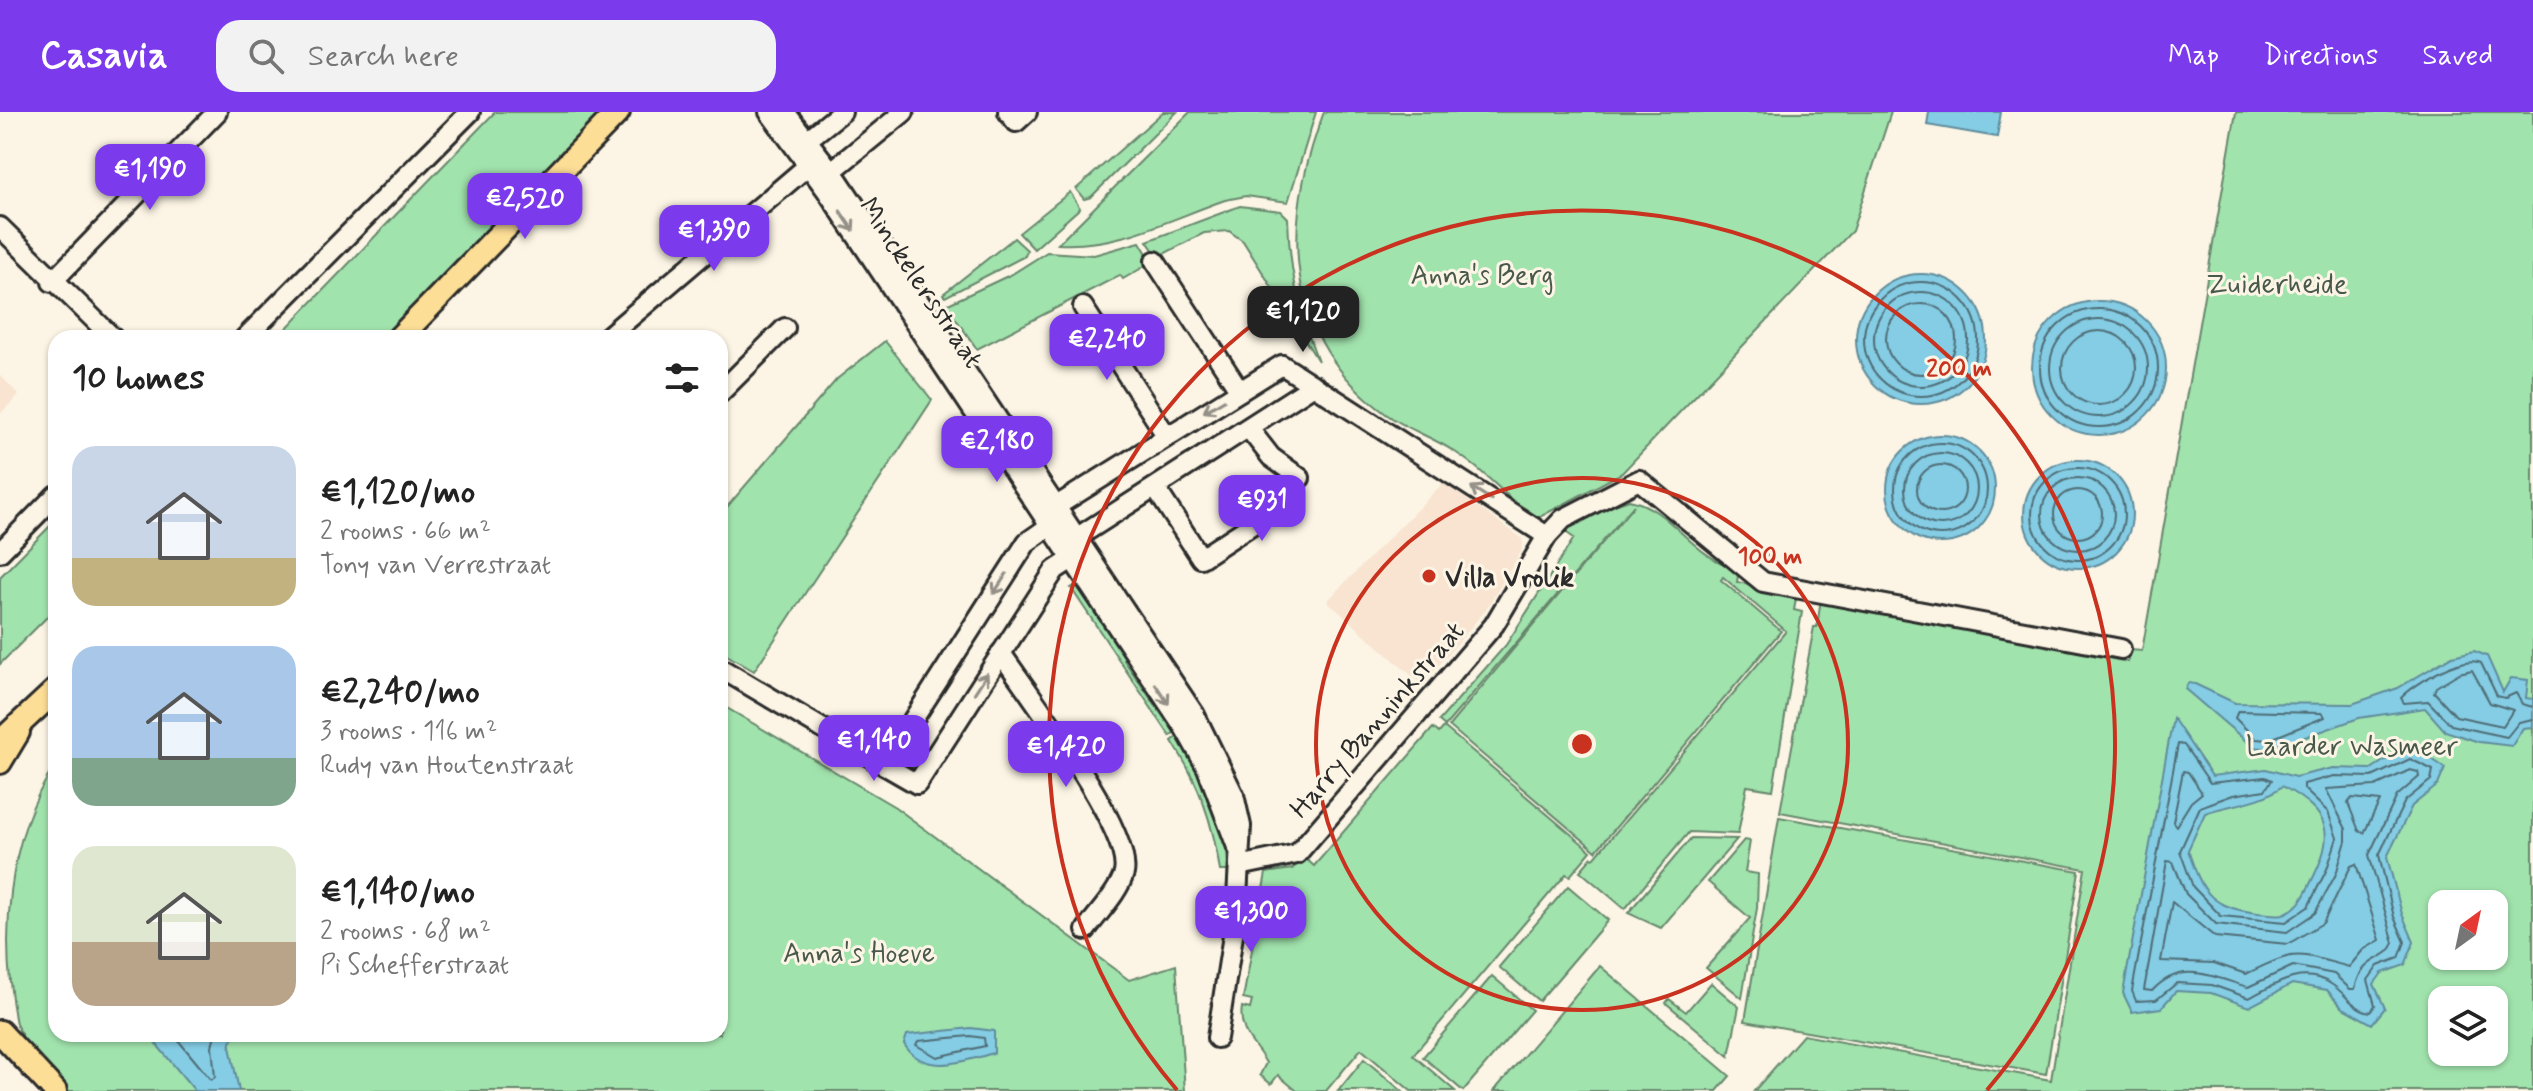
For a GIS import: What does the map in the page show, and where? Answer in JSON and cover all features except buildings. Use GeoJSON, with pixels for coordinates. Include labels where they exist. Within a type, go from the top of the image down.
{"type":"FeatureCollection","features":[{"type":"Feature","properties":{"kind":"main road"},"geometry":{"type":"LineString","coordinates":[[407,330],[618,112]]}},
{"type":"Feature","properties":{"kind":"main road"},"geometry":{"type":"LineString","coordinates":[[0,742],[48,698]]}},
{"type":"Feature","properties":{"kind":"main road"},"geometry":{"type":"LineString","coordinates":[[0,762],[25,721]]}},
{"type":"Feature","properties":{"kind":"main road"},"geometry":{"type":"LineString","coordinates":[[3,1032],[55,1091]]}},
{"type":"Feature","properties":{"kind":"street"},"geometry":{"type":"LineString","coordinates":[[52,282],[217,112]]}},
{"type":"Feature","properties":{"kind":"street"},"geometry":{"type":"LineString","coordinates":[[253,330],[470,112]]}},
{"type":"Feature","properties":{"kind":"street","name":"Minckelersstraat"},"geometry":{"type":"LineString","coordinates":[[769,112],[826,176],[1195,715],[1218,756],[1234,795],[1241,826],[1237,847]]}},
{"type":"Feature","properties":{"kind":"street","name":"Minckelersstraat"},"geometry":{"type":"LineString","coordinates":[[785,112],[801,145]]}},
{"type":"Feature","properties":{"kind":"street"},"geometry":{"type":"LineString","coordinates":[[801,145],[842,112]]}},
{"type":"Feature","properties":{"kind":"street"},"geometry":{"type":"LineString","coordinates":[[826,176],[904,112]]}},
{"type":"Feature","properties":{"kind":"street"},"geometry":{"type":"LineString","coordinates":[[1008,112],[1016,122],[1027,112]]}},
{"type":"Feature","properties":{"kind":"street"},"geometry":{"type":"LineString","coordinates":[[615,330],[813,161]]}},
{"type":"Feature","properties":{"kind":"street","name":"Minckelersstraat"},"geometry":{"type":"LineString","coordinates":[[826,176],[1050,526],[1184,727],[1207,768],[1237,847],[1239,866],[1236,916],[1217,1038]]}},
{"type":"Feature","properties":{"kind":"street"},"geometry":{"type":"LineString","coordinates":[[0,227],[52,282],[104,330]]}},
{"type":"Feature","properties":{"kind":"street"},"geometry":{"type":"LineString","coordinates":[[1155,261],[1240,391]]}},
{"type":"Feature","properties":{"kind":"street"},"geometry":{"type":"LineString","coordinates":[[1083,307],[1166,435]]}},
{"type":"Feature","properties":{"kind":"street"},"geometry":{"type":"LineString","coordinates":[[728,385],[785,328]]}},
{"type":"Feature","properties":{"kind":"street"},"geometry":{"type":"LineString","coordinates":[[884,765],[1027,542],[1050,526],[1055,507],[1282,365],[1547,536]]}},
{"type":"Feature","properties":{"kind":"street"},"geometry":{"type":"LineString","coordinates":[[728,673],[917,784],[1055,570],[1072,559],[1076,538],[1250,430],[1314,385]]}},
{"type":"Feature","properties":{"kind":"street"},"geometry":{"type":"LineString","coordinates":[[1156,489],[1201,558],[1253,524],[1300,478],[1271,457],[1250,430]]}},
{"type":"Feature","properties":{"kind":"street","name":"Harry Banninkstraat"},"geometry":{"type":"LineString","coordinates":[[1239,866],[1297,854],[1494,625],[1547,536],[1563,519],[1639,480],[1763,582],[2121,649]]}},
{"type":"Feature","properties":{"kind":"street"},"geometry":{"type":"LineString","coordinates":[[0,552],[48,503]]}},
{"type":"Feature","properties":{"kind":"street"},"geometry":{"type":"LineString","coordinates":[[1001,653],[1108,815],[1124,854],[1123,876],[1086,930]]}},
{"type":"Feature","properties":{"kind":"shaded area"},"geometry":{"type":"Polygon","coordinates":[[[0,375],[19,395],[0,414],[0,375]]]}},
{"type":"Feature","properties":{"kind":"shaded area","name":"Villa Vrolik"},"geometry":{"type":"Polygon","coordinates":[[[1443,483],[1522,538],[1523,544],[1485,611],[1422,685],[1327,601],[1443,483]]]}},
{"type":"Feature","properties":{"kind":"green space"},"geometry":{"type":"Polygon","coordinates":[[[495,112],[605,112],[394,330],[285,330],[495,112]]]}},
{"type":"Feature","properties":{"kind":"green space"},"geometry":{"type":"Polygon","coordinates":[[[1163,112],[1177,112],[1091,197],[1084,199],[1076,189],[1163,112]]]}},
{"type":"Feature","properties":{"kind":"green space"},"geometry":{"type":"Polygon","coordinates":[[[1190,112],[1316,112],[1288,202],[1246,196],[1225,200],[1123,237],[1058,244],[1190,112]]]}},
{"type":"Feature","properties":{"kind":"green space","name":"Anna's Berg"},"geometry":{"type":"Polygon","coordinates":[[[1324,112],[1891,112],[1852,231],[1622,473],[1534,520],[1465,459],[1386,414],[1352,384],[1326,350],[1309,314],[1300,276],[1297,236],[1310,154],[1324,112]]]}},
{"type":"Feature","properties":{"kind":"green space","name":"Laarder Wasmeer"},"geometry":{"type":"Polygon","coordinates":[[[2236,112],[2533,112],[2533,1091],[1754,1091],[1803,1035],[2051,1080],[2085,869],[1780,812],[1821,599],[2128,662],[2131,650],[2142,651],[2236,112]]]}},
{"type":"Feature","properties":{"kind":"green space"},"geometry":{"type":"Polygon","coordinates":[[[1070,192],[1080,208],[1034,249],[1019,233],[1070,192]]]}},
{"type":"Feature","properties":{"kind":"green space"},"geometry":{"type":"Polygon","coordinates":[[[1240,206],[1281,211],[1288,218],[1296,291],[1318,361],[1243,241],[1229,231],[1204,233],[1158,257],[1147,241],[1240,206]]]}},
{"type":"Feature","properties":{"kind":"green space"},"geometry":{"type":"Polygon","coordinates":[[[1014,238],[1027,250],[1025,256],[945,297],[943,294],[1014,238]]]}},
{"type":"Feature","properties":{"kind":"green space"},"geometry":{"type":"Polygon","coordinates":[[[1140,242],[1152,262],[1123,279],[1120,275],[977,349],[946,305],[1012,274],[1047,252],[1094,255],[1140,242]]]}},
{"type":"Feature","properties":{"kind":"green space"},"geometry":{"type":"Polygon","coordinates":[[[885,341],[932,400],[754,671],[728,656],[728,506],[837,379],[885,341]]]}},
{"type":"Feature","properties":{"kind":"green space"},"geometry":{"type":"Polygon","coordinates":[[[1629,500],[1658,513],[1708,555],[1739,569],[1737,582],[1797,594],[1794,610],[1802,612],[1773,790],[1747,786],[1738,834],[1689,832],[1625,909],[1580,871],[1786,631],[1723,577],[1721,580],[1781,631],[1596,851],[1449,726],[1634,505],[1445,726],[1439,721],[1506,645],[1574,538],[1564,531],[1578,518],[1629,500]]]}},
{"type":"Feature","properties":{"kind":"green space"},"geometry":{"type":"Polygon","coordinates":[[[48,528],[48,616],[0,664],[0,577],[48,528]]]}},
{"type":"Feature","properties":{"kind":"green space"},"geometry":{"type":"Polygon","coordinates":[[[1081,582],[1131,655],[1124,660],[1166,721],[1173,717],[1178,729],[1170,736],[1071,588],[1081,582]]]}},
{"type":"Feature","properties":{"kind":"green space","name":"Anna's Hoeve"},"geometry":{"type":"Polygon","coordinates":[[[728,709],[895,807],[1129,980],[1176,965],[1185,1091],[68,1091],[32,1051],[21,1033],[16,1024],[11,992],[8,924],[11,890],[26,824],[48,778],[48,1042],[728,1042],[728,709]]]}},
{"type":"Feature","properties":{"kind":"green space"},"geometry":{"type":"Polygon","coordinates":[[[1444,727],[1591,851],[1570,876],[1566,874],[1413,1055],[1455,1091],[1411,1091],[1361,1049],[1326,1091],[1297,1091],[1278,1075],[1271,1084],[1260,1075],[1266,1063],[1248,1037],[1241,1016],[1242,1007],[1250,1009],[1252,1001],[1243,999],[1266,873],[1292,869],[1305,858],[1314,866],[1433,728],[1439,733],[1444,727]]]}},
{"type":"Feature","properties":{"kind":"green space"},"geometry":{"type":"Polygon","coordinates":[[[1181,734],[1199,764],[1214,799],[1224,835],[1228,871],[1220,871],[1204,803],[1172,741],[1181,734]]]}},
{"type":"Feature","properties":{"kind":"green space"},"geometry":{"type":"Polygon","coordinates":[[[906,741],[929,755],[921,765],[912,767],[902,761],[900,755],[906,741]]]}},
{"type":"Feature","properties":{"kind":"green space"},"geometry":{"type":"Polygon","coordinates":[[[1779,817],[2079,871],[2046,1074],[1745,1021],[1779,817]]]}},
{"type":"Feature","properties":{"kind":"green space"},"geometry":{"type":"Polygon","coordinates":[[[1691,838],[1737,839],[1661,928],[1628,913],[1691,838]]]}},
{"type":"Feature","properties":{"kind":"green space"},"geometry":{"type":"Polygon","coordinates":[[[1744,840],[1750,841],[1745,872],[1758,874],[1757,908],[1742,998],[1706,968],[1750,918],[1708,882],[1744,840]]]}},
{"type":"Feature","properties":{"kind":"green space"},"geometry":{"type":"Polygon","coordinates":[[[1568,886],[1608,920],[1539,1001],[1499,967],[1568,886]]]}},
{"type":"Feature","properties":{"kind":"green space"},"geometry":{"type":"Polygon","coordinates":[[[1600,966],[1730,1076],[1717,1091],[1494,1091],[1600,966]]]}},
{"type":"Feature","properties":{"kind":"green space"},"geometry":{"type":"Polygon","coordinates":[[[1492,976],[1532,1010],[1463,1091],[1423,1057],[1492,976]]]}},
{"type":"Feature","properties":{"kind":"green space"},"geometry":{"type":"Polygon","coordinates":[[[1711,983],[1739,1007],[1729,1056],[1666,1003],[1669,999],[1686,1012],[1711,983]]]}},
{"type":"Feature","properties":{"kind":"green space"},"geometry":{"type":"Polygon","coordinates":[[[1364,1059],[1402,1091],[1338,1091],[1364,1059]]]}},
{"type":"Feature","properties":{"kind":"water"},"geometry":{"type":"Polygon","coordinates":[[[1929,112],[2001,112],[1997,137],[1927,125],[1929,112]]]}},
{"type":"Feature","properties":{"kind":"water"},"geometry":{"type":"Polygon","coordinates":[[[1921,274],[1946,279],[1967,293],[1981,314],[1986,339],[1981,364],[1967,385],[1946,399],[1921,404],[1896,399],[1875,385],[1861,364],[1856,339],[1861,314],[1875,293],[1896,279],[1921,274]]]}},
{"type":"Feature","properties":{"kind":"water"},"geometry":{"type":"Polygon","coordinates":[[[2099,301],[2125,306],[2146,321],[2161,342],[2166,368],[2161,394],[2146,415],[2125,430],[2099,435],[2073,430],[2052,415],[2037,394],[2032,368],[2037,342],[2052,321],[2073,306],[2099,301]]]}},
{"type":"Feature","properties":{"kind":"water"},"geometry":{"type":"Polygon","coordinates":[[[1941,435],[1962,439],[1979,451],[1991,468],[1995,489],[1991,510],[1979,527],[1962,539],[1941,543],[1920,539],[1903,527],[1891,510],[1887,489],[1891,468],[1903,451],[1920,439],[1941,435]]]}},
{"type":"Feature","properties":{"kind":"water"},"geometry":{"type":"Polygon","coordinates":[[[2078,460],[2099,464],[2116,476],[2128,493],[2132,514],[2128,535],[2116,552],[2099,564],[2078,568],[2057,564],[2040,552],[2028,535],[2024,514],[2028,493],[2040,476],[2057,464],[2078,460]]]}},
{"type":"Feature","properties":{"kind":"water"},"geometry":{"type":"Polygon","coordinates":[[[2474,651],[2487,656],[2503,692],[2511,678],[2528,680],[2526,698],[2533,699],[2533,727],[2523,728],[2512,746],[2479,742],[2445,731],[2425,708],[2359,718],[2271,749],[2253,747],[2185,689],[2188,683],[2195,684],[2235,703],[2352,704],[2398,688],[2452,656],[2474,651]]]}},
{"type":"Feature","properties":{"kind":"water"},"geometry":{"type":"Polygon","coordinates":[[[2173,718],[2212,776],[2266,769],[2295,777],[2333,768],[2371,769],[2390,757],[2410,751],[2429,757],[2445,768],[2438,785],[2412,806],[2387,857],[2402,914],[2414,942],[2405,965],[2382,973],[2374,984],[2385,1008],[2372,1024],[2343,1008],[2327,990],[2292,984],[2249,1007],[2211,993],[2176,991],[2161,1008],[2132,1012],[2123,993],[2173,718]],[[2282,786],[2256,800],[2205,813],[2188,850],[2204,888],[2211,896],[2229,907],[2274,915],[2288,912],[2300,902],[2318,867],[2326,838],[2320,816],[2299,796],[2282,786]]]}},
{"type":"Feature","properties":{"kind":"water"},"geometry":{"type":"Polygon","coordinates":[[[971,1028],[994,1031],[994,1053],[958,1062],[933,1063],[912,1054],[904,1044],[907,1035],[971,1028]]]}},
{"type":"Feature","properties":{"kind":"water"},"geometry":{"type":"Polygon","coordinates":[[[155,1042],[231,1042],[239,1091],[195,1091],[155,1042]]]}},
{"type":"Feature","properties":{"kind":"place","name":"Villa Vrolik"},"geometry":{"type":"Point","coordinates":[1429,576]}},
{"type":"Feature","properties":{"kind":"park label","name":"Zuiderheide"},"geometry":{"type":"Point","coordinates":[2277,283]}}]}
